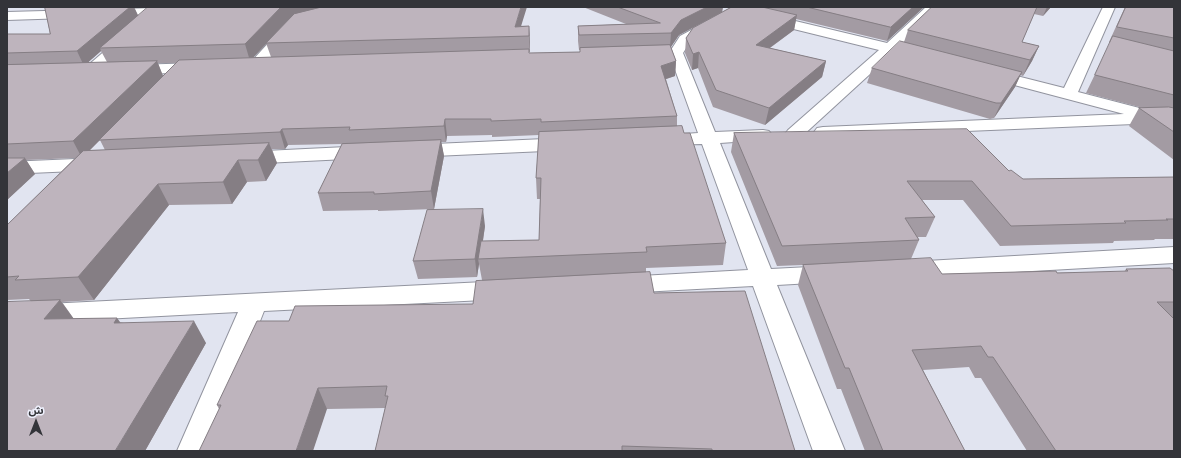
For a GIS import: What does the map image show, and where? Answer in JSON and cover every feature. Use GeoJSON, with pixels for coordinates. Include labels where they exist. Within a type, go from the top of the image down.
{"type":"FeatureCollection","features":[{"type":"Feature","properties":{"kind":"street"},"geometry":{"type":"LineString","coordinates":[[794,134],[890,48],[933,7]]}},
{"type":"Feature","properties":{"kind":"street"},"geometry":{"type":"LineString","coordinates":[[1069,94],[1109,7]]}},
{"type":"Feature","properties":{"kind":"street"},"geometry":{"type":"LineString","coordinates":[[830,451],[708,138],[668,53],[685,39],[734,8],[935,60]]}},
{"type":"Feature","properties":{"kind":"street"},"geometry":{"type":"LineString","coordinates":[[7,16],[156,12],[170,9]]}},
{"type":"Feature","properties":{"kind":"street"},"geometry":{"type":"LineString","coordinates":[[90,71],[156,12]]}},
{"type":"Feature","properties":{"kind":"street"},"geometry":{"type":"LineString","coordinates":[[271,66],[248,66],[293,25],[300,23]]}},
{"type":"Feature","properties":{"kind":"street"},"geometry":{"type":"LineString","coordinates":[[1092,44],[1107,47]]}},
{"type":"Feature","properties":{"kind":"street"},"geometry":{"type":"LineString","coordinates":[[75,72],[218,67]]}},
{"type":"Feature","properties":{"kind":"street"},"geometry":{"type":"LineString","coordinates":[[164,85],[181,68]]}},
{"type":"Feature","properties":{"kind":"street"},"geometry":{"type":"LineString","coordinates":[[972,69],[1166,120]]}},
{"type":"Feature","properties":{"kind":"street"},"geometry":{"type":"LineString","coordinates":[[645,141],[1166,120]]}},
{"type":"Feature","properties":{"kind":"street"},"geometry":{"type":"LineString","coordinates":[[224,158],[581,143]]}},
{"type":"Feature","properties":{"kind":"street"},"geometry":{"type":"LineString","coordinates":[[72,181],[89,164],[109,155]]}},
{"type":"Feature","properties":{"kind":"street"},"geometry":{"type":"LineString","coordinates":[[7,168],[89,164]]}},
{"type":"Feature","properties":{"kind":"street"},"geometry":{"type":"LineString","coordinates":[[889,271],[1174,255]]}},
{"type":"Feature","properties":{"kind":"street"},"geometry":{"type":"LineString","coordinates":[[604,285],[850,273]]}},
{"type":"Feature","properties":{"kind":"street"},"geometry":{"type":"LineString","coordinates":[[7,315],[525,289]]}},
{"type":"Feature","properties":{"kind":"street"},"geometry":{"type":"LineString","coordinates":[[193,451],[255,302]]}},
{"type":"Feature","properties":{"kind":"building"},"geometry":{"type":"Polygon","coordinates":[[[45,7],[130,7],[77,51],[7,53],[7,34],[50,34],[45,7]]]}},
{"type":"Feature","properties":{"kind":"building"},"geometry":{"type":"Polygon","coordinates":[[[148,7],[281,7],[245,44],[100,48],[148,7]]]}},
{"type":"Feature","properties":{"kind":"building"},"geometry":{"type":"Polygon","coordinates":[[[322,7],[521,7],[515,27],[529,26],[529,36],[266,43],[294,14],[322,7]]]}},
{"type":"Feature","properties":{"kind":"building"},"geometry":{"type":"Polygon","coordinates":[[[618,7],[707,7],[681,20],[671,33],[579,35],[578,26],[660,23],[618,7]]]}},
{"type":"Feature","properties":{"kind":"building"},"geometry":{"type":"Polygon","coordinates":[[[732,7],[762,7],[797,15],[756,45],[826,61],[769,108],[716,90],[699,52],[693,54],[686,38],[693,28],[732,7]]]}},
{"type":"Feature","properties":{"kind":"building"},"geometry":{"type":"Polygon","coordinates":[[[807,7],[913,7],[891,27],[807,7]]]}},
{"type":"Feature","properties":{"kind":"building"},"geometry":{"type":"Polygon","coordinates":[[[932,7],[1037,7],[1022,42],[1039,46],[1030,60],[908,30],[932,7]]]}},
{"type":"Feature","properties":{"kind":"building"},"geometry":{"type":"Polygon","coordinates":[[[1126,7],[1174,7],[1174,38],[1117,27],[1126,7]]]}},
{"type":"Feature","properties":{"kind":"building"},"geometry":{"type":"Polygon","coordinates":[[[1113,36],[1174,51],[1174,95],[1095,75],[1113,36]]]}},
{"type":"Feature","properties":{"kind":"building"},"geometry":{"type":"Polygon","coordinates":[[[900,41],[1022,72],[1001,103],[996,103],[872,68],[900,41]]]}},
{"type":"Feature","properties":{"kind":"building"},"geometry":{"type":"Polygon","coordinates":[[[670,45],[676,61],[661,66],[677,116],[541,122],[541,119],[491,121],[491,119],[445,119],[444,126],[349,130],[350,127],[282,129],[280,132],[99,140],[179,60],[529,49],[529,53],[580,52],[580,48],[670,45]]]}},
{"type":"Feature","properties":{"kind":"building"},"geometry":{"type":"Polygon","coordinates":[[[157,61],[73,141],[7,144],[7,65],[157,61]]]}},
{"type":"Feature","properties":{"kind":"building"},"geometry":{"type":"Polygon","coordinates":[[[1139,108],[1174,108],[1174,132],[1139,108]]]}},
{"type":"Feature","properties":{"kind":"building"},"geometry":{"type":"Polygon","coordinates":[[[682,126],[684,133],[690,133],[726,243],[646,247],[647,252],[478,259],[481,241],[539,240],[541,178],[536,178],[539,132],[682,126]]]}},
{"type":"Feature","properties":{"kind":"building"},"geometry":{"type":"Polygon","coordinates":[[[967,129],[1009,171],[1011,170],[1023,179],[1174,177],[1174,219],[1124,221],[1126,223],[1011,226],[972,181],[907,181],[935,217],[905,218],[919,240],[782,246],[734,133],[967,129]]]}},
{"type":"Feature","properties":{"kind":"building"},"geometry":{"type":"Polygon","coordinates":[[[441,140],[431,191],[374,194],[374,192],[318,193],[342,144],[441,140]]]}},
{"type":"Feature","properties":{"kind":"building"},"geometry":{"type":"Polygon","coordinates":[[[269,143],[258,160],[238,160],[223,182],[158,184],[78,277],[15,280],[19,276],[7,277],[7,225],[83,151],[269,143]]]}},
{"type":"Feature","properties":{"kind":"building"},"geometry":{"type":"Polygon","coordinates":[[[7,158],[25,158],[7,173],[7,158]]]}},
{"type":"Feature","properties":{"kind":"building"},"geometry":{"type":"Polygon","coordinates":[[[483,209],[475,259],[413,261],[427,210],[483,209]]]}},
{"type":"Feature","properties":{"kind":"building"},"geometry":{"type":"Polygon","coordinates":[[[931,258],[942,274],[1056,271],[1057,273],[1170,268],[1174,271],[1174,302],[1157,302],[1174,319],[1174,451],[1056,451],[993,357],[988,357],[981,346],[912,350],[965,451],[883,451],[849,368],[845,368],[803,265],[931,258]]]}},
{"type":"Feature","properties":{"kind":"building"},"geometry":{"type":"Polygon","coordinates":[[[650,272],[654,293],[745,291],[795,451],[712,451],[712,449],[622,446],[622,451],[375,451],[388,396],[385,396],[387,386],[318,388],[296,451],[199,451],[221,405],[217,405],[257,321],[289,321],[295,306],[473,304],[476,281],[650,272]]]}},
{"type":"Feature","properties":{"kind":"building"},"geometry":{"type":"Polygon","coordinates":[[[60,300],[44,319],[117,318],[114,323],[194,321],[115,451],[7,451],[7,302],[60,300]]]}}]}
